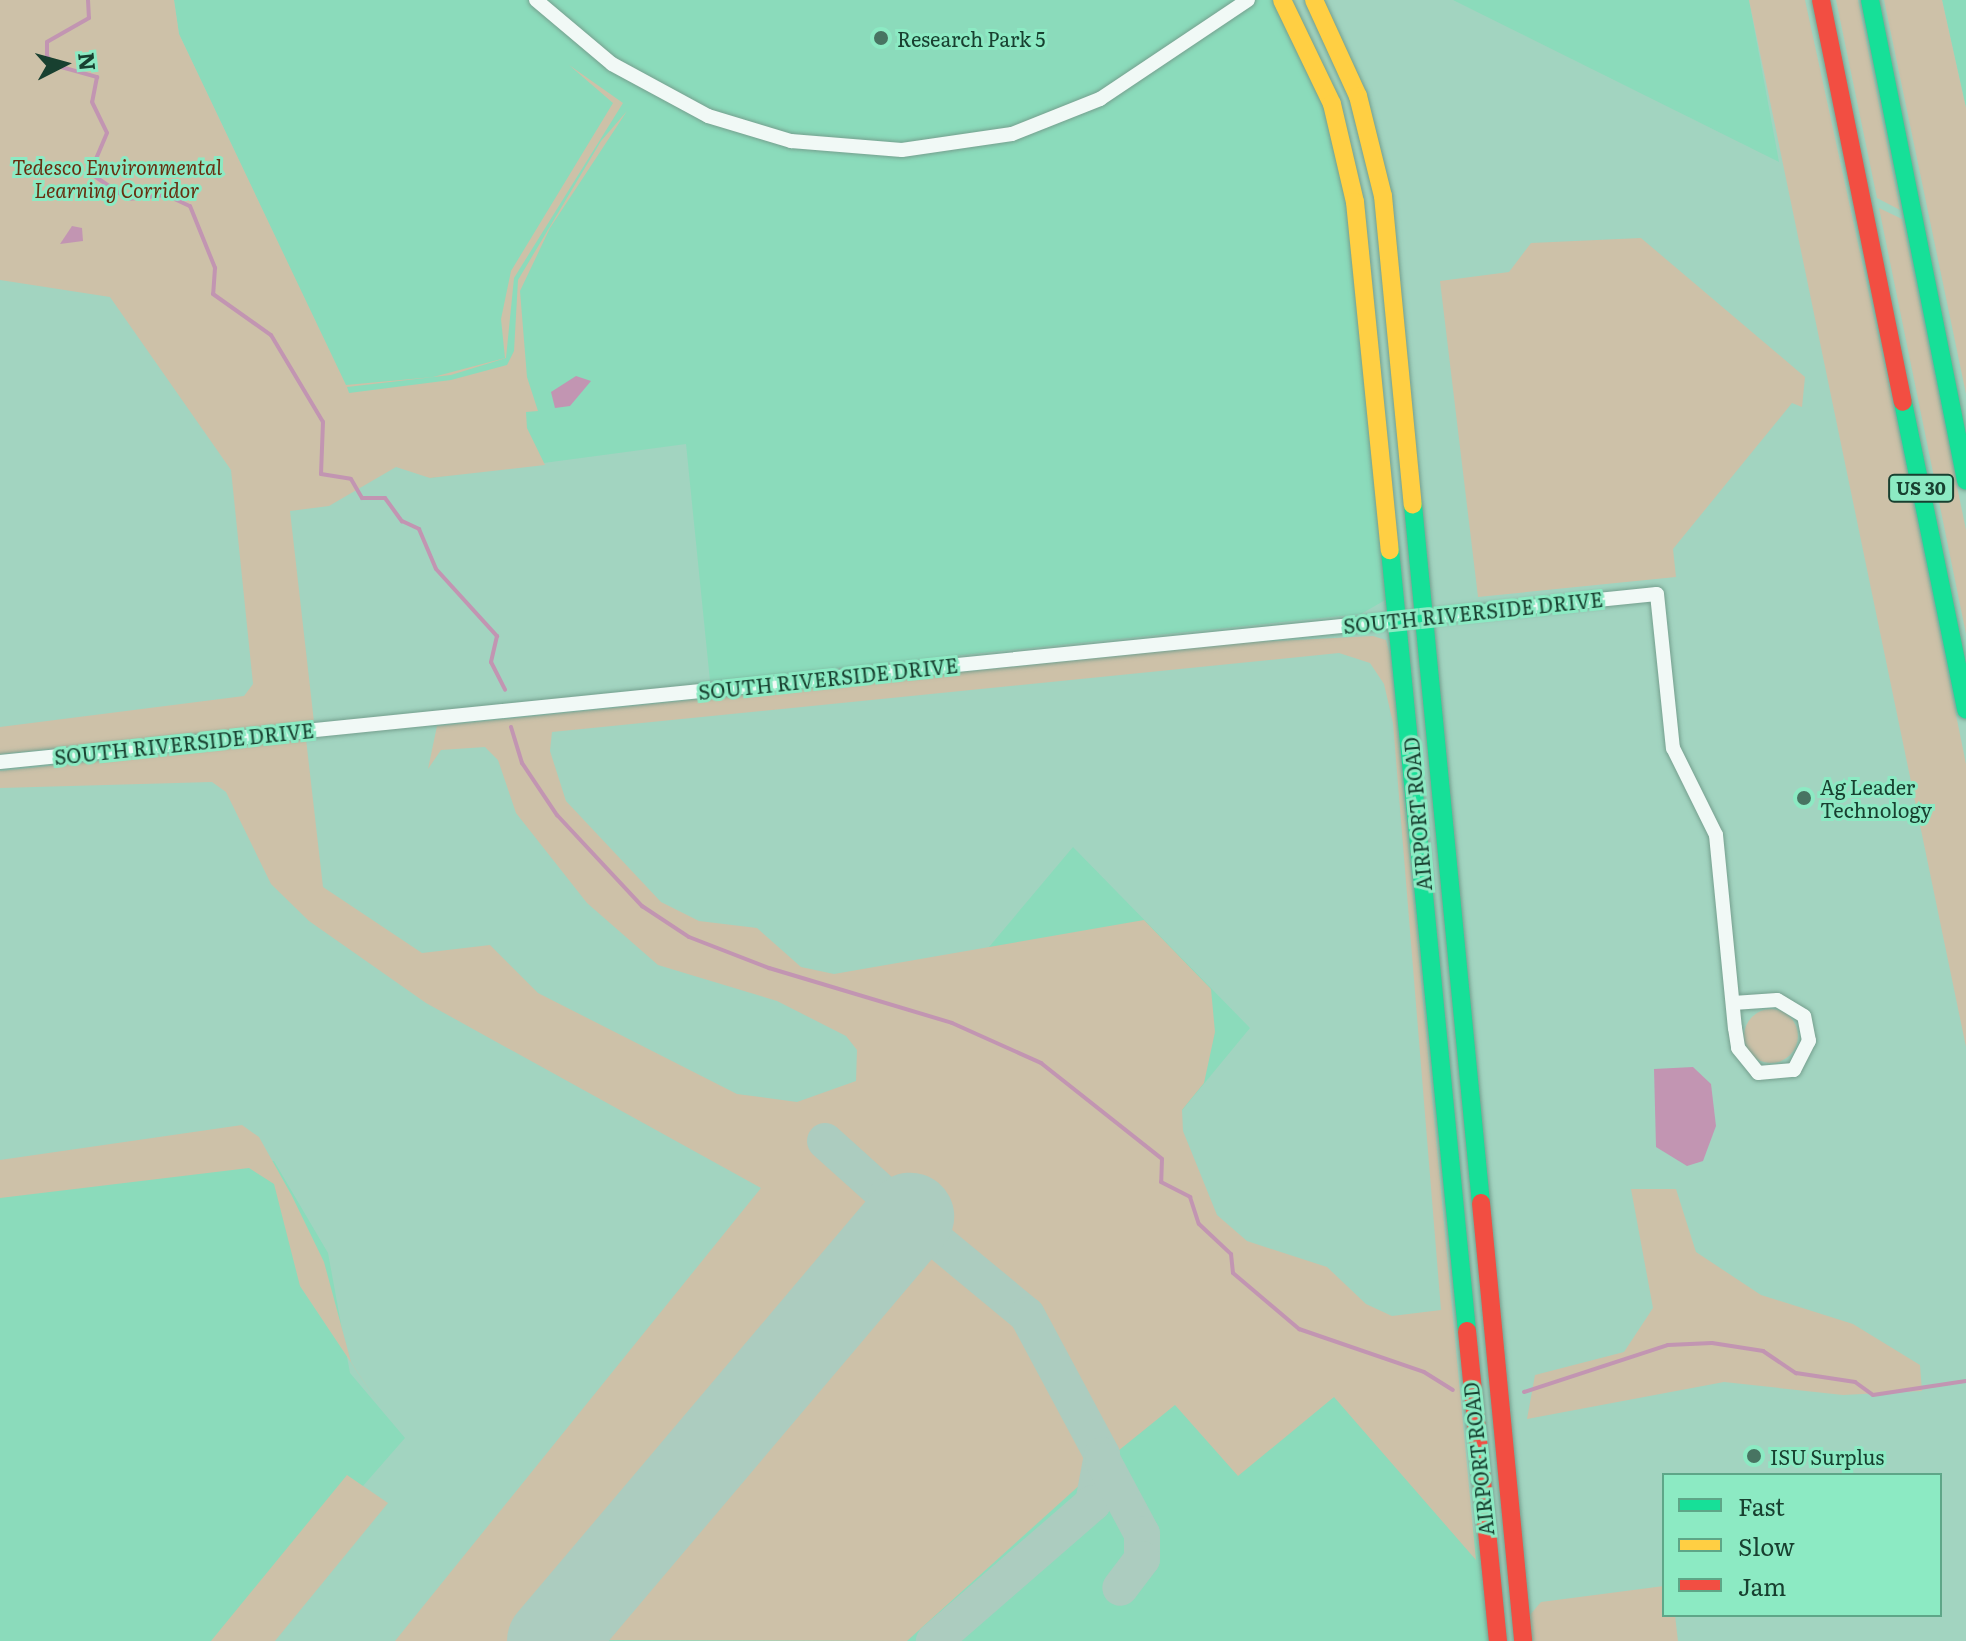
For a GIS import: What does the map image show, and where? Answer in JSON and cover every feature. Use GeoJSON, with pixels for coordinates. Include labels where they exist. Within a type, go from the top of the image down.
{"type":"FeatureCollection","features":[{"type":"Feature","properties":{"kind":"main road","name":"AIRPORT ROAD"},"geometry":{"type":"LineString","coordinates":[[1282,0],[1332,104],[1351,180],[1400,620],[1498,1641]]}},
{"type":"Feature","properties":{"kind":"main road","name":"AIRPORT ROAD"},"geometry":{"type":"LineString","coordinates":[[1314,0],[1345,61],[1377,164],[1427,617],[1523,1641]]}},
{"type":"Feature","properties":{"kind":"main road","name":"US 30"},"geometry":{"type":"LineString","coordinates":[[1821,0],[1966,710]]}},
{"type":"Feature","properties":{"kind":"main road","name":"US 30"},"geometry":{"type":"LineString","coordinates":[[1870,0],[1966,480]]}},
{"type":"Feature","properties":{"kind":"street"},"geometry":{"type":"LineString","coordinates":[[536,0],[612,64],[708,116],[791,141],[902,150],[1012,134],[1100,99],[1248,0]]}},
{"type":"Feature","properties":{"kind":"street","name":"SOUTH RIVERSIDE DRIVE"},"geometry":{"type":"LineString","coordinates":[[0,762],[1657,594],[1673,748],[1716,835],[1733,1003]]}},
{"type":"Feature","properties":{"kind":"street"},"geometry":{"type":"LineString","coordinates":[[1777,1000],[1804,1016],[1809,1041],[1794,1070],[1769,1076],[1742,1059],[1733,1003],[1777,1000]]}},
{"type":"Feature","properties":{"kind":"shaded area"},"geometry":{"type":"Polygon","coordinates":[[[174,0],[1281,0],[1342,140],[1387,599],[1361,614],[710,681],[686,444],[430,478],[369,435],[179,34],[174,0]]]}},
{"type":"Feature","properties":{"kind":"shaded area"},"geometry":{"type":"Polygon","coordinates":[[[1453,0],[1749,0],[1779,162],[1453,0]]]}},
{"type":"Feature","properties":{"kind":"shaded area"},"geometry":{"type":"Polygon","coordinates":[[[1942,0],[1966,0],[1966,108],[1942,0]]]}},
{"type":"Feature","properties":{"kind":"shaded area"},"geometry":{"type":"Polygon","coordinates":[[[72,226],[82,228],[83,241],[60,244],[72,226]]]}},
{"type":"Feature","properties":{"kind":"shaded area"},"geometry":{"type":"Polygon","coordinates":[[[576,376],[591,381],[570,406],[555,408],[551,392],[576,376]]]}},
{"type":"Feature","properties":{"kind":"shaded area"},"geometry":{"type":"Polygon","coordinates":[[[1073,847],[1250,1028],[1132,1171],[1450,1440],[1482,1560],[1490,1641],[406,1641],[1073,847]]]}},
{"type":"Feature","properties":{"kind":"shaded area"},"geometry":{"type":"Polygon","coordinates":[[[1693,1067],[1711,1084],[1716,1126],[1703,1161],[1687,1166],[1656,1147],[1654,1069],[1693,1067]]]}},
{"type":"Feature","properties":{"kind":"shaded area"},"geometry":{"type":"Polygon","coordinates":[[[274,1161],[328,1253],[350,1373],[405,1438],[227,1641],[0,1641],[0,1182],[274,1161]]]}},
{"type":"Feature","properties":{"kind":"green space","name":"Tedesco Environmental Learning Corridor"},"geometry":{"type":"Polygon","coordinates":[[[0,0],[174,0],[179,34],[346,385],[433,377],[505,358],[501,319],[511,271],[613,103],[569,65],[623,103],[514,278],[506,358],[451,375],[347,387],[349,393],[451,380],[507,365],[514,351],[518,280],[601,141],[627,111],[550,228],[520,291],[527,377],[538,411],[526,412],[527,428],[545,465],[430,478],[396,467],[329,506],[290,511],[314,722],[0,754],[0,727],[244,696],[253,684],[231,470],[110,297],[0,280],[0,0]]]}},
{"type":"Feature","properties":{"kind":"green space"},"geometry":{"type":"Polygon","coordinates":[[[1749,0],[1805,0],[1892,400],[1966,764],[1966,1047],[1749,0]]]}},
{"type":"Feature","properties":{"kind":"green space"},"geometry":{"type":"Polygon","coordinates":[[[1836,0],[1858,0],[1900,210],[1877,198],[1836,0]]]}},
{"type":"Feature","properties":{"kind":"green space"},"geometry":{"type":"Polygon","coordinates":[[[1884,0],[1942,0],[1966,108],[1966,394],[1884,0]]]}},
{"type":"Feature","properties":{"kind":"green space"},"geometry":{"type":"Polygon","coordinates":[[[1879,208],[1902,219],[1966,530],[1966,634],[1879,208]]]}},
{"type":"Feature","properties":{"kind":"green space"},"geometry":{"type":"Polygon","coordinates":[[[1641,238],[1805,377],[1802,407],[1792,403],[1673,549],[1676,577],[1478,597],[1440,281],[1509,272],[1531,243],[1641,238]]]}},
{"type":"Feature","properties":{"kind":"green space"},"geometry":{"type":"Polygon","coordinates":[[[1373,636],[1386,640],[1390,655],[1476,1560],[1334,1397],[1238,1476],[1175,1405],[1118,1451],[1036,1304],[835,1130],[821,1148],[875,1193],[885,1212],[522,1641],[395,1641],[761,1188],[426,1003],[309,921],[271,884],[226,792],[212,782],[0,788],[0,771],[306,739],[323,887],[422,953],[490,945],[538,993],[737,1094],[797,1102],[856,1081],[857,1050],[846,1036],[777,1001],[658,965],[587,903],[516,813],[498,760],[485,747],[441,750],[428,769],[437,726],[1254,642],[1373,636]],[[1339,653],[552,732],[550,751],[566,801],[661,902],[699,921],[757,928],[801,967],[834,974],[1144,920],[1211,989],[1215,1032],[1204,1083],[1182,1110],[1183,1131],[1217,1215],[1247,1241],[1327,1267],[1366,1304],[1392,1316],[1441,1310],[1393,723],[1384,684],[1370,663],[1339,653]]]}},
{"type":"Feature","properties":{"kind":"green space"},"geometry":{"type":"Polygon","coordinates":[[[1771,1009],[1790,1017],[1798,1036],[1790,1055],[1771,1063],[1752,1055],[1744,1036],[1752,1017],[1771,1009]]]}},
{"type":"Feature","properties":{"kind":"green space"},"geometry":{"type":"Polygon","coordinates":[[[242,1125],[259,1137],[292,1196],[324,1262],[351,1362],[380,1406],[300,1286],[274,1184],[249,1168],[0,1198],[0,1160],[242,1125]]]}},
{"type":"Feature","properties":{"kind":"green space"},"geometry":{"type":"Polygon","coordinates":[[[1631,1189],[1676,1189],[1696,1252],[1761,1295],[1853,1324],[1920,1365],[1922,1391],[1843,1395],[1724,1382],[1527,1419],[1535,1375],[1624,1352],[1653,1308],[1631,1189]]]}},
{"type":"Feature","properties":{"kind":"green space"},"geometry":{"type":"Polygon","coordinates":[[[914,1245],[937,1254],[1018,1321],[1090,1452],[1092,1474],[907,1641],[598,1640],[595,1623],[914,1245]]]}},
{"type":"Feature","properties":{"kind":"green space"},"geometry":{"type":"Polygon","coordinates":[[[347,1475],[388,1503],[275,1641],[211,1641],[347,1475]]]}},
{"type":"Feature","properties":{"kind":"green space"},"geometry":{"type":"Polygon","coordinates":[[[1662,1586],[1662,1617],[1675,1617],[1678,1641],[1531,1641],[1529,1616],[1541,1602],[1662,1586]]]}},
{"type":"Feature","properties":{"kind":"waterway"},"geometry":{"type":"LineString","coordinates":[[88,0],[89,18],[47,42],[47,56],[54,65],[97,77],[92,102],[107,133],[90,173],[128,199],[166,195],[190,206],[215,268],[213,294],[271,335],[323,422],[321,474],[351,479],[362,498],[385,498],[402,521],[419,529],[436,569],[497,636],[491,662],[505,690]]}},
{"type":"Feature","properties":{"kind":"waterway"},"geometry":{"type":"LineString","coordinates":[[511,727],[522,763],[557,815],[642,906],[689,937],[769,968],[952,1023],[1041,1063],[1162,1159],[1161,1182],[1190,1197],[1199,1224],[1231,1254],[1233,1273],[1299,1329],[1424,1372],[1453,1390]]}},
{"type":"Feature","properties":{"kind":"waterway"},"geometry":{"type":"LineString","coordinates":[[1524,1392],[1668,1345],[1712,1343],[1763,1351],[1796,1373],[1855,1382],[1873,1395],[1966,1381]]}},
{"type":"Feature","properties":{"kind":"taxiway"},"geometry":{"type":"LineString","coordinates":[[825,1141],[886,1196],[891,1240],[935,1239],[1027,1315],[1102,1455],[1093,1503],[934,1641]]}},
{"type":"Feature","properties":{"kind":"taxiway"},"geometry":{"type":"LineString","coordinates":[[1103,1461],[1142,1534],[1142,1559],[1120,1588]]}},
{"type":"Feature","properties":{"kind":"taxiway"},"geometry":{"type":"LineString","coordinates":[[586,1641],[584,1611],[591,1598],[670,1504]]}},
{"type":"Feature","properties":{"kind":"runway"},"geometry":{"type":"LineString","coordinates":[[551,1641],[910,1217]]}},
{"type":"Feature","properties":{"kind":"traffic: fast"},"geometry":{"type":"LineString","coordinates":[[1870,0],[1966,480]]}},
{"type":"Feature","properties":{"kind":"traffic: fast"},"geometry":{"type":"LineString","coordinates":[[1903,402],[1966,710]]}},
{"type":"Feature","properties":{"kind":"traffic: fast"},"geometry":{"type":"LineString","coordinates":[[1413,505],[1481,1203]]}},
{"type":"Feature","properties":{"kind":"traffic: fast"},"geometry":{"type":"LineString","coordinates":[[1390,550],[1467,1331]]}},
{"type":"Feature","properties":{"kind":"traffic: slow"},"geometry":{"type":"LineString","coordinates":[[1282,0],[1332,104],[1355,202],[1390,550]]}},
{"type":"Feature","properties":{"kind":"traffic: slow"},"geometry":{"type":"LineString","coordinates":[[1314,0],[1358,96],[1383,196],[1413,505]]}},
{"type":"Feature","properties":{"kind":"traffic: jam"},"geometry":{"type":"LineString","coordinates":[[1821,0],[1903,402]]}},
{"type":"Feature","properties":{"kind":"traffic: jam"},"geometry":{"type":"LineString","coordinates":[[1481,1203],[1523,1641]]}},
{"type":"Feature","properties":{"kind":"traffic: jam"},"geometry":{"type":"LineString","coordinates":[[1467,1331],[1498,1641]]}},
{"type":"Feature","properties":{"kind":"place","name":"Research Park 5"},"geometry":{"type":"Point","coordinates":[881,38]}},
{"type":"Feature","properties":{"kind":"place","name":"Ag Leader Technology"},"geometry":{"type":"Point","coordinates":[1804,798]}},
{"type":"Feature","properties":{"kind":"place","name":"ISU Surplus"},"geometry":{"type":"Point","coordinates":[1754,1456]}}]}
